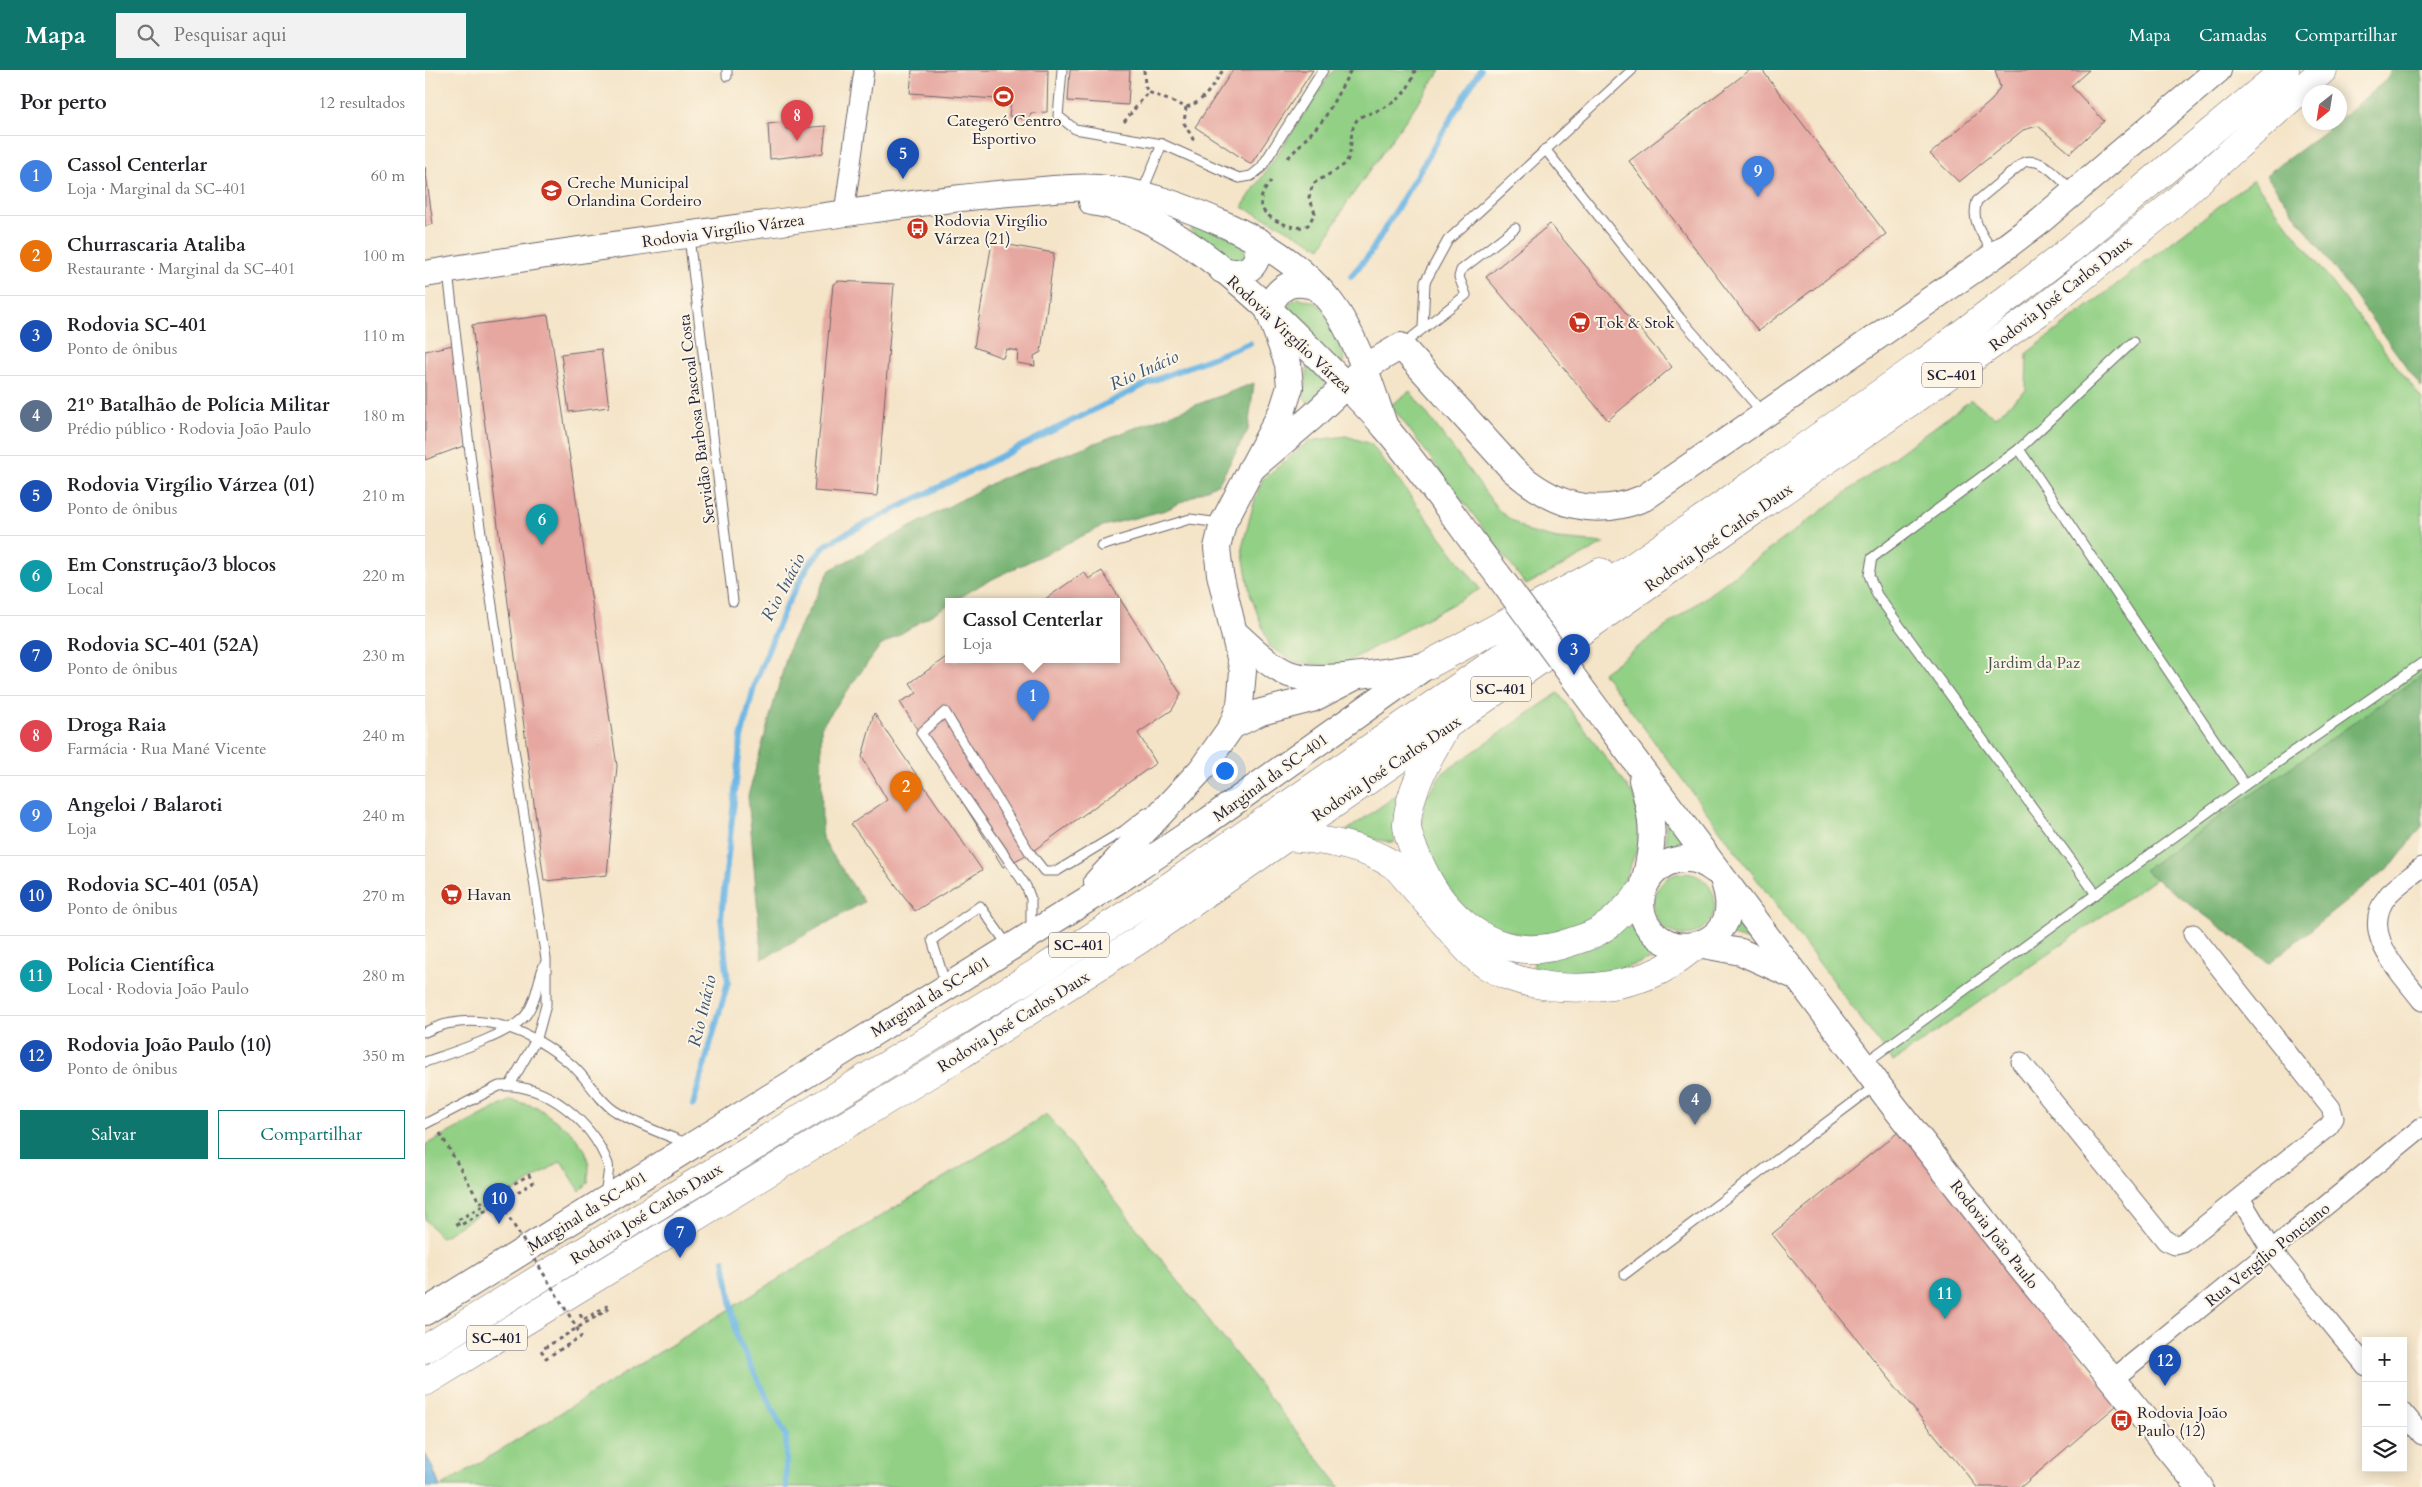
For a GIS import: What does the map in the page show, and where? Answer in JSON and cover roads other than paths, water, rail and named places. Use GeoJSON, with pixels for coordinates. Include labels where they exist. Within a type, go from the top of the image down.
{"type":"FeatureCollection","features":[{"type":"Feature","properties":{"kind":"highway","name":"Rodovia José Carlos Daux"},"geometry":{"type":"LineString","coordinates":[[425,1348],[1043,969],[1178,880],[1714,511],[1986,316],[2075,246],[2285,70]]}},
{"type":"Feature","properties":{"kind":"highway","name":"Rodovia José Carlos Daux"},"geometry":{"type":"LineString","coordinates":[[425,1382],[1047,1000],[1139,940],[2039,312],[2167,209],[2323,70]]}},
{"type":"Feature","properties":{"kind":"highway"},"geometry":{"type":"LineString","coordinates":[[1426,666],[1714,511]]}},
{"type":"Feature","properties":{"kind":"highway"},"geometry":{"type":"LineString","coordinates":[[1445,728],[1417,782],[1407,825],[1425,877],[1448,909],[1473,931],[1492,942],[1509,948],[1545,949],[1592,935],[1606,927],[1643,890]]}},
{"type":"Feature","properties":{"kind":"highway"},"geometry":{"type":"LineString","coordinates":[[1286,837],[1312,838],[1368,852],[1394,865],[1472,954],[1498,971],[1531,984],[1565,987],[1619,984],[1660,970],[1699,944]]}},
{"type":"Feature","properties":{"kind":"main road"},"geometry":{"type":"LineString","coordinates":[[1251,469],[1313,417],[1364,368],[1401,346],[1513,470],[1530,485],[1564,503],[1586,507],[1624,506],[1644,498],[1995,255],[2074,192],[2218,70]]}},
{"type":"Feature","properties":{"kind":"main road","name":"Rodovia Virgílio Várzea"},"geometry":{"type":"LineString","coordinates":[[436,272],[689,234],[1021,192],[1097,188],[1141,194],[1204,215],[1259,241],[1282,255],[1317,287],[1332,304],[1349,332],[1364,368],[1376,418]]}},
{"type":"Feature","properties":{"kind":"main road","name":"Rodovia Virgílio Várzea"},"geometry":{"type":"LineString","coordinates":[[1021,192],[1103,203],[1135,213],[1192,247],[1268,309],[1376,418],[1498,575],[1601,715]]}},
{"type":"Feature","properties":{"kind":"main road"},"geometry":{"type":"LineString","coordinates":[[1221,270],[1237,273],[1245,272],[1254,264],[1259,254],[1259,241]]}},
{"type":"Feature","properties":{"kind":"main road"},"geometry":{"type":"LineString","coordinates":[[1073,908],[1201,770],[1232,726],[1243,691],[1243,671],[1236,634],[1219,574],[1217,548],[1223,523],[1283,408],[1290,387],[1288,364],[1268,309],[1280,290],[1291,284],[1305,283],[1317,287]]}},
{"type":"Feature","properties":{"kind":"main road"},"geometry":{"type":"LineString","coordinates":[[1313,417],[1330,410],[1349,408],[1376,418]]}},
{"type":"Feature","properties":{"kind":"main road"},"geometry":{"type":"LineString","coordinates":[[1236,634],[1269,662],[1289,674],[1330,677],[1426,666]]}},
{"type":"Feature","properties":{"kind":"main road","name":"Marginal da SC-401"},"geometry":{"type":"LineString","coordinates":[[425,1312],[1073,908],[1209,820],[1426,666]]}},
{"type":"Feature","properties":{"kind":"main road"},"geometry":{"type":"LineString","coordinates":[[1232,726],[1261,712],[1312,699],[1359,674]]}},
{"type":"Feature","properties":{"kind":"main road","name":"Rodovia João Paulo"},"geometry":{"type":"LineString","coordinates":[[1601,715],[1795,977],[1870,1074],[2021,1268],[2200,1487]]}},
{"type":"Feature","properties":{"kind":"main road","name":"Rodovia João Paulo"},"geometry":{"type":"LineString","coordinates":[[1637,764],[1653,826],[1650,859],[1643,890]]}},
{"type":"Feature","properties":{"kind":"main road"},"geometry":{"type":"LineString","coordinates":[[1689,859],[1703,863],[1720,876],[1729,901],[1726,919],[1715,935],[1699,944],[1685,947],[1671,944],[1660,938],[1650,929],[1641,903],[1643,890],[1649,876],[1660,866],[1674,860],[1689,859]]}},
{"type":"Feature","properties":{"kind":"main road","name":"Rodovia João Paulo"},"geometry":{"type":"LineString","coordinates":[[1699,944],[1741,952],[1795,977]]}},
{"type":"Feature","properties":{"kind":"street"},"geometry":{"type":"LineString","coordinates":[[844,213],[864,70]]}},
{"type":"Feature","properties":{"kind":"street"},"geometry":{"type":"LineString","coordinates":[[2422,867],[2389,895],[2377,914],[2376,926],[2381,944],[2388,956],[2422,1001]]}},
{"type":"Feature","properties":{"kind":"street"},"geometry":{"type":"LineString","coordinates":[[2021,1062],[2166,1242],[2175,1245],[2183,1243],[2329,1126],[2334,1118],[2331,1108],[2193,934]]}},
{"type":"Feature","properties":{"kind":"street","name":"Rua Vergílio Ponciano"},"geometry":{"type":"LineString","coordinates":[[2112,1380],[2422,1127]]}},
{"type":"Feature","properties":{"kind":"street"},"geometry":{"type":"LineString","coordinates":[[2240,1198],[2271,1250],[2362,1361]]}},
{"type":"Feature","properties":{"kind":"street"},"geometry":{"type":"LineString","coordinates":[[2407,1417],[2422,1435]]}},
{"type":"Feature","properties":{"kind":"lane"},"geometry":{"type":"LineString","coordinates":[[1062,70],[1058,116],[1075,129],[1162,144],[1239,178],[1251,176],[1261,168],[1323,70]]}},
{"type":"Feature","properties":{"kind":"lane"},"geometry":{"type":"LineString","coordinates":[[1423,327],[1425,282],[1448,240],[1632,70]]}},
{"type":"Feature","properties":{"kind":"lane"},"geometry":{"type":"LineString","coordinates":[[1141,194],[1162,144]]}},
{"type":"Feature","properties":{"kind":"lane"},"geometry":{"type":"LineString","coordinates":[[1545,149],[1680,318],[1765,415]]}},
{"type":"Feature","properties":{"kind":"lane"},"geometry":{"type":"LineString","coordinates":[[1995,255],[1975,222],[1974,210],[1977,200],[2024,162],[2032,160],[2041,162],[2074,192]]}},
{"type":"Feature","properties":{"kind":"lane"},"geometry":{"type":"LineString","coordinates":[[1401,346],[1466,295],[1459,277],[1465,265],[1515,228]]}},
{"type":"Feature","properties":{"kind":"lane","name":"Servidão Barbosa Pascoal Costa"},"geometry":{"type":"LineString","coordinates":[[689,234],[733,601]]}},
{"type":"Feature","properties":{"kind":"lane"},"geometry":{"type":"LineString","coordinates":[[436,272],[475,494],[546,959],[547,1005],[537,1038],[510,1085]]}},
{"type":"Feature","properties":{"kind":"lane"},"geometry":{"type":"LineString","coordinates":[[2096,894],[1877,595],[1869,575],[1872,558],[2019,449],[2133,342]]}},
{"type":"Feature","properties":{"kind":"lane"},"geometry":{"type":"LineString","coordinates":[[2019,449],[2245,785]]}},
{"type":"Feature","properties":{"kind":"lane"},"geometry":{"type":"LineString","coordinates":[[1101,546],[1190,519],[1223,523]]}},
{"type":"Feature","properties":{"kind":"lane"},"geometry":{"type":"LineString","coordinates":[[1625,1274],[1870,1074],[2096,894],[2245,785],[2422,663]]}},
{"type":"Feature","properties":{"kind":"lane"},"geometry":{"type":"LineString","coordinates":[[946,986],[932,940],[980,906],[1020,941],[1032,912],[1031,899],[1026,886],[921,733],[945,712],[1040,868],[1051,872],[1057,871],[1123,831],[1201,770]]}},
{"type":"Feature","properties":{"kind":"lane"},"geometry":{"type":"LineString","coordinates":[[425,1062],[485,1039],[522,1019],[530,1007],[546,959]]}},
{"type":"Feature","properties":{"kind":"lane"},"geometry":{"type":"LineString","coordinates":[[425,1032],[439,1025],[481,1021],[510,1027],[537,1038],[574,1067],[614,1111],[693,1146]]}},
{"type":"Feature","properties":{"kind":"lane"},"geometry":{"type":"LineString","coordinates":[[429,1122],[499,1086],[510,1085],[543,1092],[584,1124],[609,1165],[605,1200]]}},
{"type":"Feature","properties":{"kind":"water"},"geometry":{"type":"Polygon","coordinates":[[[425,1454],[431,1464],[440,1487],[425,1487],[425,1454]]]}},
{"type":"Feature","properties":{"kind":"waterway","name":"Rio Inácio"},"geometry":{"type":"LineString","coordinates":[[1351,276],[1369,255],[1480,70]]}},
{"type":"Feature","properties":{"kind":"waterway","name":"Rio Inácio"},"geometry":{"type":"LineString","coordinates":[[693,1105],[728,982],[721,918],[741,738],[755,683],[785,608],[810,563],[826,545],[843,535],[1152,381],[1250,343]]}},
{"type":"Feature","properties":{"kind":"waterway","name":"Rio Inácio"},"geometry":{"type":"LineString","coordinates":[[724,1260],[737,1338],[786,1436],[786,1487]]}},
{"type":"Feature","properties":{"kind":"place","name":"Categeró Centro Esportivo"},"geometry":{"type":"Point","coordinates":[1004,96]}},
{"type":"Feature","properties":{"kind":"place","name":"Droga Raia"},"geometry":{"type":"Point","coordinates":[797,141]}},
{"type":"Feature","properties":{"kind":"place","name":"Rodovia Virgílio Várzea (01)"},"geometry":{"type":"Point","coordinates":[903,179]}},
{"type":"Feature","properties":{"kind":"place","name":"Creche Municipal Orlandina Cordeiro"},"geometry":{"type":"Point","coordinates":[551,191]}},
{"type":"Feature","properties":{"kind":"place","name":"Angeloi / Balaroti"},"geometry":{"type":"Point","coordinates":[1758,197]}},
{"type":"Feature","properties":{"kind":"place","name":"Rodovia Virgílio Várzea (21)"},"geometry":{"type":"Point","coordinates":[918,229]}},
{"type":"Feature","properties":{"kind":"place","name":"Tok & Stok"},"geometry":{"type":"Point","coordinates":[1579,322]}},
{"type":"Feature","properties":{"kind":"place","name":"Em Construção/3 blocos"},"geometry":{"type":"Point","coordinates":[542,545]}},
{"type":"Feature","properties":{"kind":"place","name":"Rodovia SC-401"},"geometry":{"type":"Point","coordinates":[1574,675]}},
{"type":"Feature","properties":{"kind":"place","name":"Cassol Centerlar"},"geometry":{"type":"Point","coordinates":[1033,721]}},
{"type":"Feature","properties":{"kind":"place","name":"Churrascaria Ataliba"},"geometry":{"type":"Point","coordinates":[906,812]}},
{"type":"Feature","properties":{"kind":"place","name":"Havan"},"geometry":{"type":"Point","coordinates":[451,894]}},
{"type":"Feature","properties":{"kind":"place","name":"21º Batalhão de Polícia Militar"},"geometry":{"type":"Point","coordinates":[1695,1125]}},
{"type":"Feature","properties":{"kind":"place","name":"Rodovia SC-401 (05A)"},"geometry":{"type":"Point","coordinates":[499,1224]}},
{"type":"Feature","properties":{"kind":"place","name":"Rodovia SC-401 (52A)"},"geometry":{"type":"Point","coordinates":[680,1258]}},
{"type":"Feature","properties":{"kind":"place","name":"Polícia Científica"},"geometry":{"type":"Point","coordinates":[1945,1319]}},
{"type":"Feature","properties":{"kind":"place","name":"Rodovia João Paulo (10)"},"geometry":{"type":"Point","coordinates":[2165,1386]}},
{"type":"Feature","properties":{"kind":"place","name":"Rodovia João Paulo (12)"},"geometry":{"type":"Point","coordinates":[2121,1421]}},
{"type":"Feature","properties":{"kind":"park label","name":"Jardim da Paz"},"geometry":{"type":"Point","coordinates":[2034,662]}}]}
